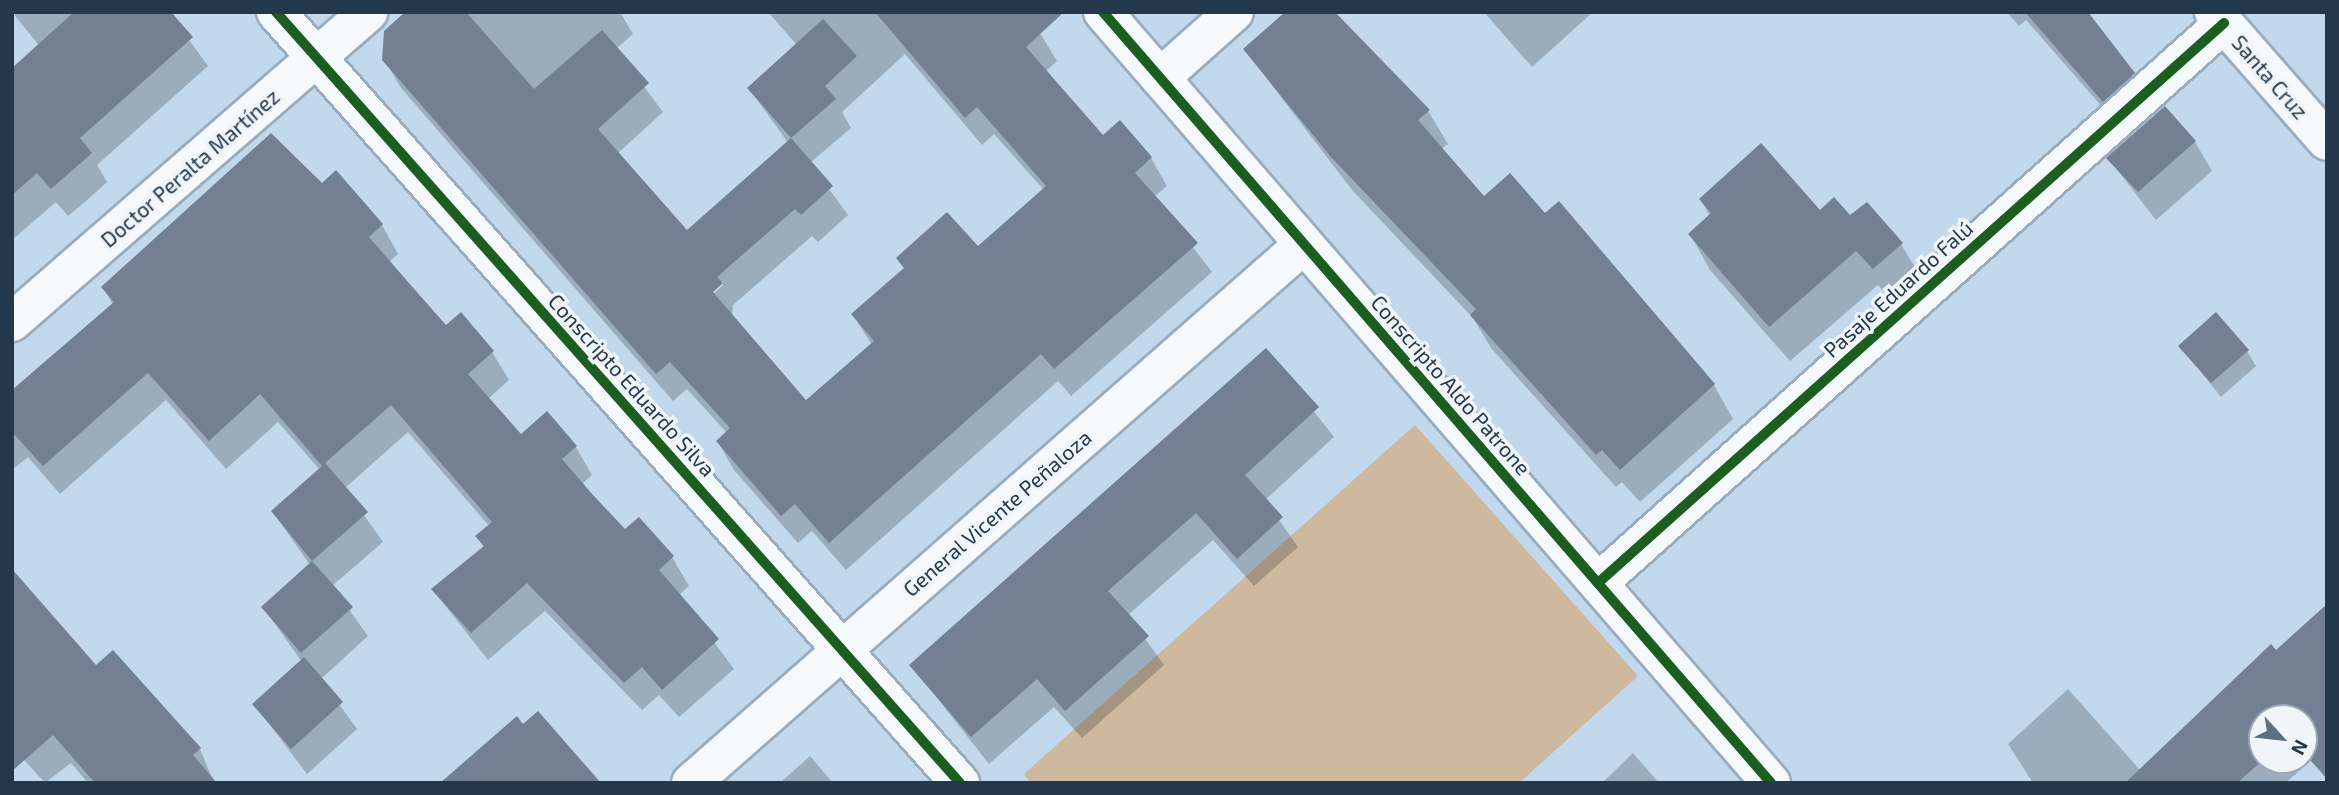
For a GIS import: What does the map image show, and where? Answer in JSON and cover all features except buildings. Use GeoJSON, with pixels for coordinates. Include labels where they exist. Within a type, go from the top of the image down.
{"type":"FeatureCollection","features":[{"type":"Feature","properties":{"kind":"street","name":"Conscripto Eduardo Silva"},"geometry":{"type":"LineString","coordinates":[[276,12],[960,783]]}},
{"type":"Feature","properties":{"kind":"street","name":"Doctor Peralta Martínez"},"geometry":{"type":"LineString","coordinates":[[12,322],[368,12]]}},
{"type":"Feature","properties":{"kind":"street","name":"Conscripto Aldo Patrone"},"geometry":{"type":"LineString","coordinates":[[1102,12],[1771,783]]}},
{"type":"Feature","properties":{"kind":"street"},"geometry":{"type":"LineString","coordinates":[[1160,78],[1234,12]]}},
{"type":"Feature","properties":{"kind":"street","name":"Santa Cruz"},"geometry":{"type":"LineString","coordinates":[[2219,18],[2327,141]]}},
{"type":"Feature","properties":{"kind":"street","name":"Pasaje Eduardo Falú"},"geometry":{"type":"LineString","coordinates":[[1598,583],[2219,18]]}},
{"type":"Feature","properties":{"kind":"street","name":"General Vicente Peñaloza"},"geometry":{"type":"LineString","coordinates":[[691,783],[1303,245]]}},
{"type":"Feature","properties":{"kind":"shaded area"},"geometry":{"type":"Polygon","coordinates":[[[1415,425],[1638,676],[1519,783],[1031,783],[1024,774],[1415,425]]]}},
{"type":"Feature","properties":{"kind":"cycle path"},"geometry":{"type":"LineString","coordinates":[[276,12],[960,783]]}},
{"type":"Feature","properties":{"kind":"cycle path"},"geometry":{"type":"LineString","coordinates":[[1103,12],[1771,783]]}},
{"type":"Feature","properties":{"kind":"cycle path"},"geometry":{"type":"LineString","coordinates":[[1598,583],[2224,23]]}}]}
